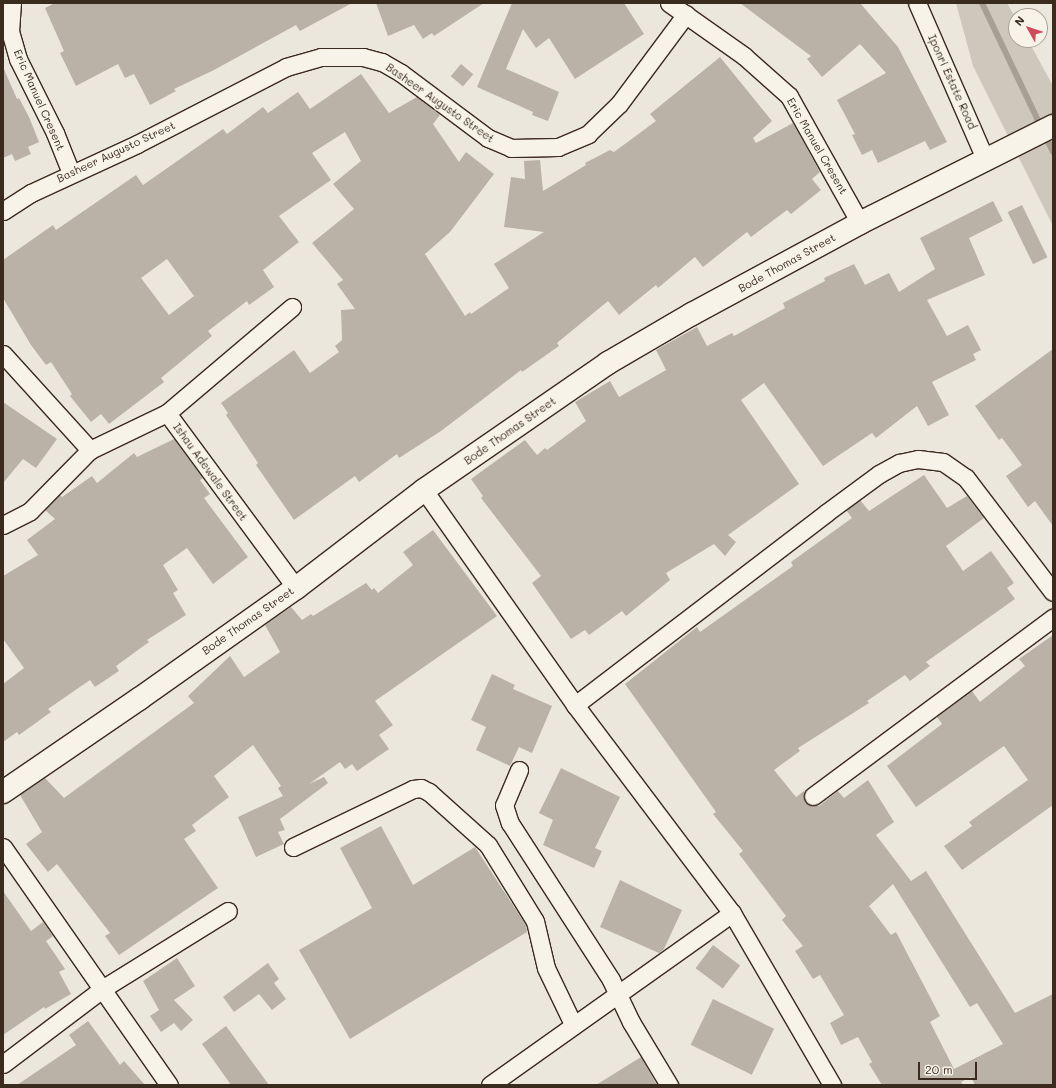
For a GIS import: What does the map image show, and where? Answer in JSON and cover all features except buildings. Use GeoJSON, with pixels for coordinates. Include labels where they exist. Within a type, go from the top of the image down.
{"type":"FeatureCollection","features":[{"type":"Feature","properties":{"kind":"main road","name":"Bode Thomas Street"},"geometry":{"type":"LineString","coordinates":[[3,792],[296,588],[424,490],[608,363],[860,223],[1013,148],[1053,126]]}},
{"type":"Feature","properties":{"kind":"street","name":"Eric Manuel Cresent"},"geometry":{"type":"LineString","coordinates":[[12,3],[10,31],[18,59],[55,133],[70,173]]}},
{"type":"Feature","properties":{"kind":"street","name":"Eric Manuel Cresent"},"geometry":{"type":"LineString","coordinates":[[669,3],[750,61],[789,96],[860,223]]}},
{"type":"Feature","properties":{"kind":"street","name":"Iponri Estate Road"},"geometry":{"type":"LineString","coordinates":[[917,3],[986,161]]}},
{"type":"Feature","properties":{"kind":"street","name":"Basheer Augusto Street"},"geometry":{"type":"LineString","coordinates":[[3,212],[31,193],[70,173],[137,144],[286,67],[321,57],[342,55],[363,57],[382,62],[401,73],[488,138],[511,148],[558,147],[588,134],[619,104],[686,14]]}},
{"type":"Feature","properties":{"kind":"street"},"geometry":{"type":"LineString","coordinates":[[167,413],[292,307]]}},
{"type":"Feature","properties":{"kind":"street"},"geometry":{"type":"LineString","coordinates":[[3,354],[90,450]]}},
{"type":"Feature","properties":{"kind":"street","name":"Ishau Adewale Street"},"geometry":{"type":"LineString","coordinates":[[3,526],[30,511],[90,450],[167,413],[296,588]]}},
{"type":"Feature","properties":{"kind":"street"},"geometry":{"type":"LineString","coordinates":[[575,705],[826,513],[879,474],[899,463],[918,459],[943,462],[966,478],[1053,592]]}},
{"type":"Feature","properties":{"kind":"street"},"geometry":{"type":"LineString","coordinates":[[424,490],[575,705],[732,913],[832,1085]]}},
{"type":"Feature","properties":{"kind":"street"},"geometry":{"type":"LineString","coordinates":[[813,796],[1053,618]]}},
{"type":"Feature","properties":{"kind":"street"},"geometry":{"type":"LineString","coordinates":[[519,770],[504,805],[510,823],[618,993],[631,1022],[669,1085]]}},
{"type":"Feature","properties":{"kind":"street"},"geometry":{"type":"LineString","coordinates":[[293,847],[413,789],[421,788],[429,792],[488,845],[535,921],[546,968],[573,1024]]}},
{"type":"Feature","properties":{"kind":"street"},"geometry":{"type":"LineString","coordinates":[[3,847],[169,1085]]}},
{"type":"Feature","properties":{"kind":"street"},"geometry":{"type":"LineString","coordinates":[[3,1064],[102,989],[228,911]]}},
{"type":"Feature","properties":{"kind":"street"},"geometry":{"type":"LineString","coordinates":[[490,1085],[573,1024],[732,913]]}},
{"type":"Feature","properties":{"kind":"shaded area"},"geometry":{"type":"Polygon","coordinates":[[[956,3],[1007,3],[1010,8],[1008,8],[1008,48],[1032,48],[1053,86],[1053,226],[973,66],[956,3]]]}},
{"type":"Feature","properties":{"kind":"waterway"},"geometry":{"type":"LineString","coordinates":[[982,3],[1053,152]]}}]}
